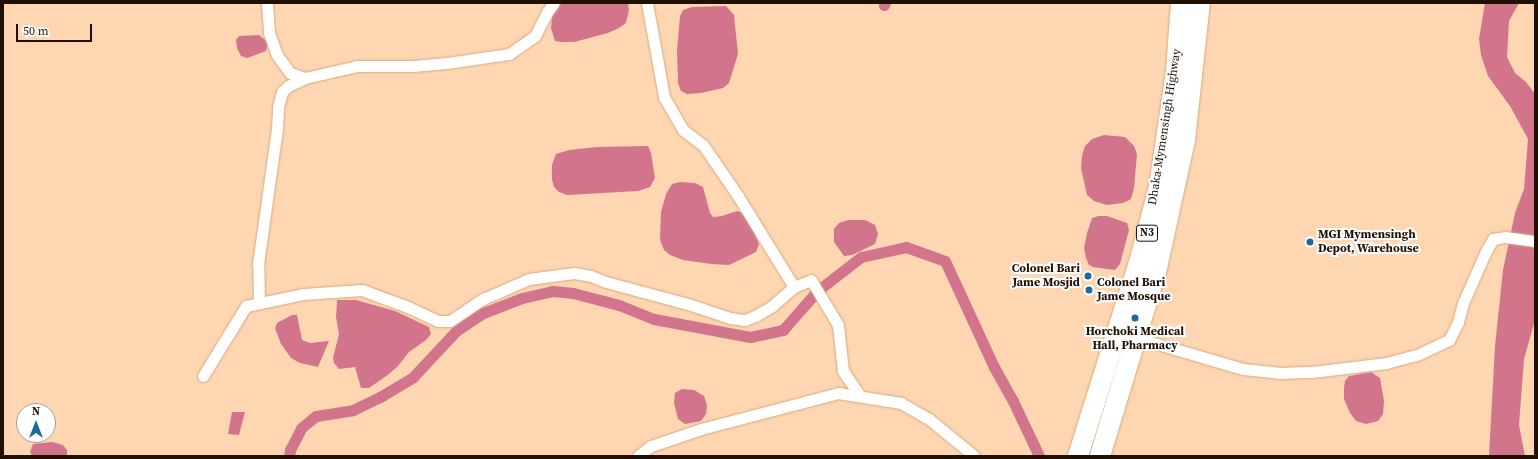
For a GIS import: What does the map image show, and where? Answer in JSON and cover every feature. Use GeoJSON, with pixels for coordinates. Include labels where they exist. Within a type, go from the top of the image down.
{"type":"FeatureCollection","features":[{"type":"Feature","properties":{"kind":"highway","name":"Dhaka-Mymensingh Highway"},"geometry":{"type":"LineString","coordinates":[[1078,456],[1139,264],[1159,187],[1176,72],[1181,3]]}},
{"type":"Feature","properties":{"kind":"highway","name":"Dhaka-Mymensingh Highway"},"geometry":{"type":"LineString","coordinates":[[1100,456],[1156,272],[1184,140],[1200,3]]}},
{"type":"Feature","properties":{"kind":"street"},"geometry":{"type":"LineString","coordinates":[[267,3],[269,34],[276,55],[290,73],[305,78]]}},
{"type":"Feature","properties":{"kind":"street"},"geometry":{"type":"LineString","coordinates":[[259,303],[258,264],[277,129],[278,107],[282,92],[288,86],[305,78],[358,66],[413,66],[440,64],[509,54],[535,36],[547,12],[554,3]]}},
{"type":"Feature","properties":{"kind":"street"},"geometry":{"type":"LineString","coordinates":[[647,3],[664,97],[683,130],[703,145],[738,196],[794,287]]}},
{"type":"Feature","properties":{"kind":"street"},"geometry":{"type":"LineString","coordinates":[[1137,338],[1243,369],[1279,373],[1312,372],[1386,363],[1419,354],[1449,340],[1458,322],[1463,303],[1486,251],[1493,239],[1505,237],[1535,241]]}},
{"type":"Feature","properties":{"kind":"street"},"geometry":{"type":"LineString","coordinates":[[203,376],[246,306],[303,294],[362,290],[408,307],[438,321],[450,321],[483,299],[529,279],[574,274],[591,276],[606,282],[691,305],[730,318],[745,320],[772,306],[794,287],[811,280],[838,325],[843,370],[860,396]]}},
{"type":"Feature","properties":{"kind":"street"},"geometry":{"type":"LineString","coordinates":[[638,456],[651,446],[701,429],[838,393],[901,403],[929,419],[974,456]]}},
{"type":"Feature","properties":{"kind":"shaded area"},"geometry":{"type":"Polygon","coordinates":[[[562,3],[628,3],[629,10],[626,23],[619,28],[608,33],[574,42],[562,42],[555,41],[551,28],[555,9],[562,3]]]}},
{"type":"Feature","properties":{"kind":"shaded area"},"geometry":{"type":"Polygon","coordinates":[[[1485,3],[1519,3],[1509,21],[1507,57],[1515,73],[1526,82],[1535,94],[1535,320],[1524,359],[1519,425],[1525,456],[1489,456],[1495,346],[1503,270],[1515,213],[1524,189],[1528,139],[1510,106],[1488,76],[1481,55],[1479,39],[1485,3]]]}},
{"type":"Feature","properties":{"kind":"shaded area"},"geometry":{"type":"Polygon","coordinates":[[[726,6],[734,15],[738,54],[729,83],[723,88],[701,93],[687,94],[681,91],[678,83],[677,50],[680,16],[683,10],[692,7],[726,6]]]}},
{"type":"Feature","properties":{"kind":"shaded area"},"geometry":{"type":"Polygon","coordinates":[[[259,35],[268,42],[266,51],[247,58],[241,56],[237,48],[236,40],[239,36],[259,35]]]}},
{"type":"Feature","properties":{"kind":"shaded area"},"geometry":{"type":"Polygon","coordinates":[[[1104,135],[1125,137],[1134,146],[1137,154],[1134,188],[1131,199],[1123,203],[1107,205],[1094,201],[1087,195],[1081,168],[1082,156],[1085,146],[1092,139],[1104,135]]]}},
{"type":"Feature","properties":{"kind":"shaded area"},"geometry":{"type":"Polygon","coordinates":[[[648,146],[651,153],[655,178],[650,187],[638,191],[567,195],[559,192],[554,187],[552,180],[552,165],[556,154],[569,150],[597,147],[648,146]]]}},
{"type":"Feature","properties":{"kind":"shaded area"},"geometry":{"type":"Polygon","coordinates":[[[680,182],[695,183],[703,187],[710,213],[713,217],[722,216],[737,211],[743,213],[749,222],[759,244],[756,252],[729,265],[683,260],[670,255],[664,250],[660,240],[661,212],[666,194],[672,184],[680,182]]]}},
{"type":"Feature","properties":{"kind":"shaded area"},"geometry":{"type":"Polygon","coordinates":[[[1107,216],[1127,223],[1129,230],[1120,264],[1115,270],[1093,267],[1089,265],[1086,258],[1084,248],[1087,233],[1092,218],[1107,216]]]}},
{"type":"Feature","properties":{"kind":"shaded area"},"geometry":{"type":"Polygon","coordinates":[[[848,220],[865,220],[875,225],[878,234],[875,244],[852,255],[844,256],[834,242],[834,229],[839,223],[848,220]]]}},
{"type":"Feature","properties":{"kind":"shaded area"},"geometry":{"type":"Polygon","coordinates":[[[337,300],[356,300],[395,311],[429,327],[431,334],[426,340],[409,352],[398,366],[389,374],[369,388],[361,388],[355,367],[339,369],[334,363],[333,358],[339,334],[336,317],[337,300]]]}},
{"type":"Feature","properties":{"kind":"shaded area"},"geometry":{"type":"Polygon","coordinates":[[[292,315],[297,315],[302,340],[310,343],[329,341],[318,367],[300,363],[291,358],[281,344],[275,328],[277,323],[292,315]]]}},
{"type":"Feature","properties":{"kind":"shaded area"},"geometry":{"type":"Polygon","coordinates":[[[1371,372],[1380,378],[1384,401],[1383,414],[1378,421],[1366,424],[1356,421],[1350,413],[1344,399],[1344,388],[1345,381],[1349,376],[1371,372]]]}},
{"type":"Feature","properties":{"kind":"shaded area"},"geometry":{"type":"Polygon","coordinates":[[[682,389],[694,390],[704,396],[707,405],[706,414],[701,421],[685,424],[678,419],[674,403],[675,393],[682,389]]]}},
{"type":"Feature","properties":{"kind":"shaded area"},"geometry":{"type":"Polygon","coordinates":[[[232,412],[245,412],[239,435],[228,434],[232,412]]]}},
{"type":"Feature","properties":{"kind":"shaded area"},"geometry":{"type":"Polygon","coordinates":[[[56,443],[63,445],[67,450],[67,456],[32,456],[30,452],[33,444],[56,443]]]}},
{"type":"Feature","properties":{"kind":"waterway"},"geometry":{"type":"LineString","coordinates":[[289,456],[290,450],[301,428],[316,416],[353,410],[380,397],[413,377],[456,331],[483,313],[522,298],[553,291],[573,293],[619,305],[654,319],[750,337],[783,330],[817,291],[861,257],[906,247],[945,261],[994,367],[1013,401],[1039,456]]}},
{"type":"Feature","properties":{"kind":"place","name":"MGI Mymensingh Depot, Warehouse"},"geometry":{"type":"Point","coordinates":[1310,242]}},
{"type":"Feature","properties":{"kind":"place","name":"Colonel Bari Jame Mosjid"},"geometry":{"type":"Point","coordinates":[1088,276]}},
{"type":"Feature","properties":{"kind":"place","name":"Colonel Bari Jame Mosque"},"geometry":{"type":"Point","coordinates":[1089,290]}},
{"type":"Feature","properties":{"kind":"place","name":"Horchoki Medical Hall, Pharmacy"},"geometry":{"type":"Point","coordinates":[1135,318]}}]}
